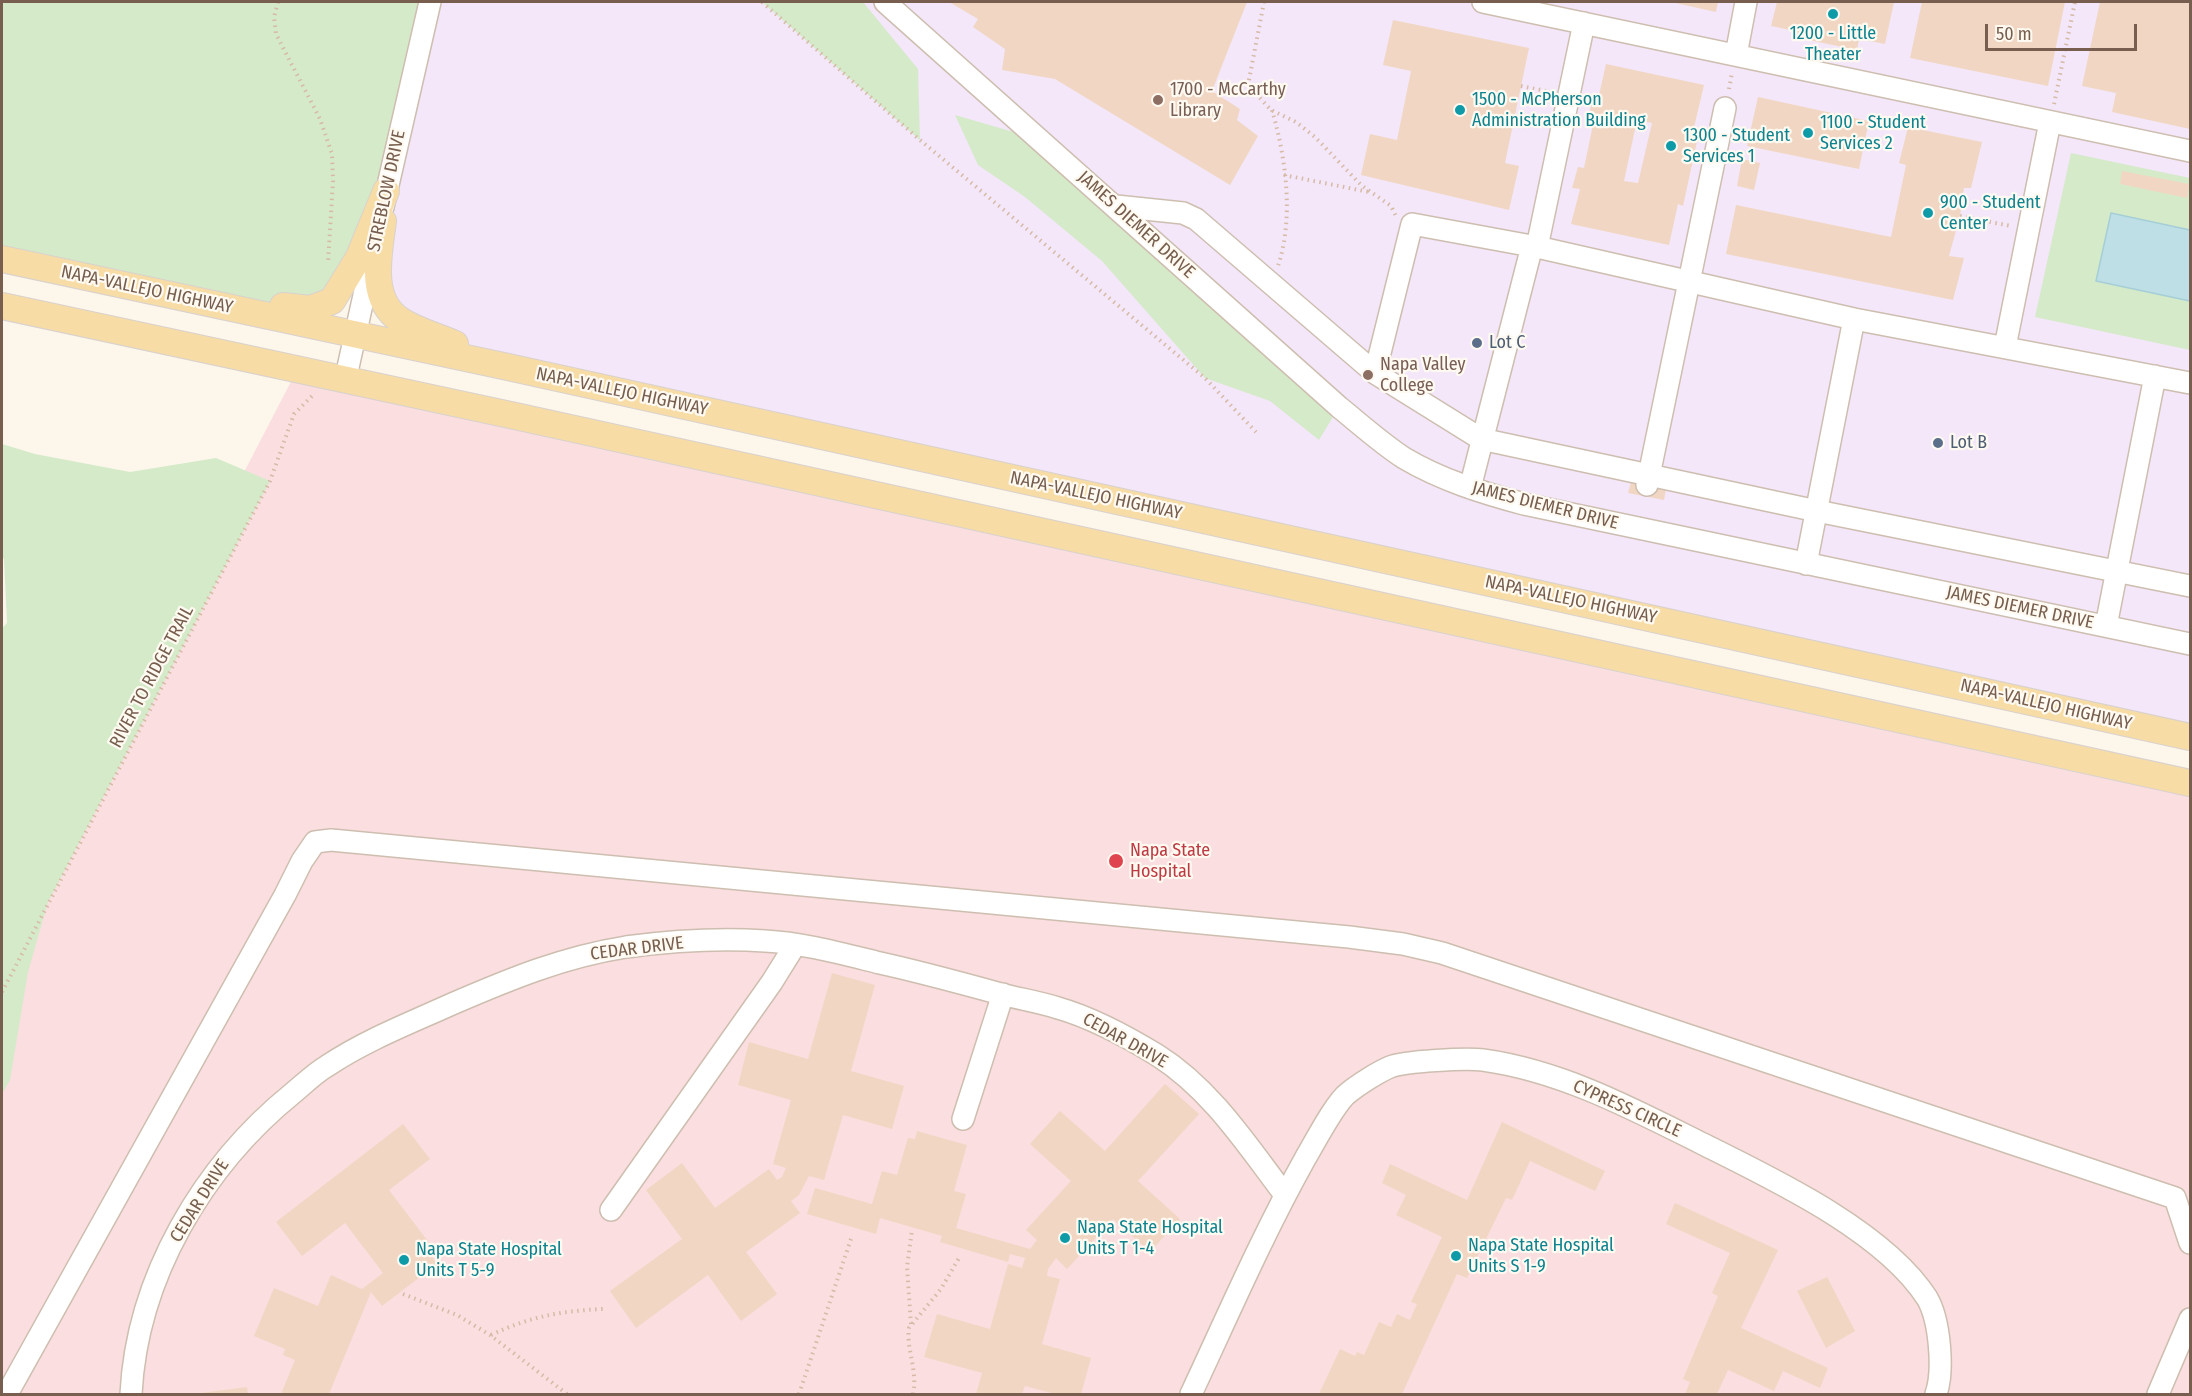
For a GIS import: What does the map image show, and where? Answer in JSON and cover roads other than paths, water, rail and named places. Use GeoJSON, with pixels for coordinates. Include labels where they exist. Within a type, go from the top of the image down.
{"type":"FeatureCollection","features":[{"type":"Feature","properties":{"kind":"main road"},"geometry":{"type":"LineString","coordinates":[[181,297],[310,309],[332,301],[359,257],[386,191]]}},
{"type":"Feature","properties":{"kind":"main road"},"geometry":{"type":"LineString","coordinates":[[386,191],[379,249],[378,281],[383,302],[390,312],[407,324],[508,367]]}},
{"type":"Feature","properties":{"kind":"main road","name":"NAPA-VALLEJO HIGHWAY"},"geometry":{"type":"LineString","coordinates":[[2,259],[508,367],[2190,737]]}},
{"type":"Feature","properties":{"kind":"main road"},"geometry":{"type":"LineString","coordinates":[[2,306],[2190,783]]}},
{"type":"Feature","properties":{"kind":"street","name":"STREBLOW DRIVE"},"geometry":{"type":"LineString","coordinates":[[345,381],[430,2]]}},
{"type":"Feature","properties":{"kind":"street","name":"JAMES DIEMER DRIVE"},"geometry":{"type":"LineString","coordinates":[[885,2],[1339,407],[1406,459],[1470,488],[1534,506],[2190,644]]}},
{"type":"Feature","properties":{"kind":"street"},"geometry":{"type":"LineString","coordinates":[[1483,2],[2190,151]]}},
{"type":"Feature","properties":{"kind":"street"},"geometry":{"type":"LineString","coordinates":[[1736,55],[1746,2]]}},
{"type":"Feature","properties":{"kind":"street"},"geometry":{"type":"LineString","coordinates":[[1470,488],[1534,246],[1584,23]]}},
{"type":"Feature","properties":{"kind":"street"},"geometry":{"type":"LineString","coordinates":[[1648,480],[1725,108]]}},
{"type":"Feature","properties":{"kind":"street"},"geometry":{"type":"LineString","coordinates":[[2005,347],[2050,122]]}},
{"type":"Feature","properties":{"kind":"street"},"geometry":{"type":"LineString","coordinates":[[1116,206],[1183,213],[1196,219],[1375,373],[1481,440],[1648,480],[1817,511],[2190,586]]}},
{"type":"Feature","properties":{"kind":"street"},"geometry":{"type":"LineString","coordinates":[[1375,373],[1412,224],[1534,246],[1854,320],[2190,383]]}},
{"type":"Feature","properties":{"kind":"street"},"geometry":{"type":"LineString","coordinates":[[1806,564],[1854,320]]}},
{"type":"Feature","properties":{"kind":"street"},"geometry":{"type":"LineString","coordinates":[[2106,626],[2155,376]]}},
{"type":"Feature","properties":{"kind":"street"},"geometry":{"type":"LineString","coordinates":[[7,1395],[302,861],[315,842],[331,840],[1403,944],[1442,953],[2175,1198],[2190,1243]]}},
{"type":"Feature","properties":{"kind":"street","name":"CEDAR DRIVE"},"geometry":{"type":"LineString","coordinates":[[131,1395],[134,1360],[159,1272],[185,1220],[206,1185],[249,1132],[272,1110],[326,1066],[391,1031],[550,964],[628,947],[693,942],[766,941],[795,945],[934,975],[1082,1016],[1161,1058],[1206,1095],[1285,1195]]}},
{"type":"Feature","properties":{"kind":"street"},"geometry":{"type":"LineString","coordinates":[[611,1210],[772,982],[795,945]]}},
{"type":"Feature","properties":{"kind":"street"},"geometry":{"type":"LineString","coordinates":[[963,1119],[1003,994]]}},
{"type":"Feature","properties":{"kind":"street","name":"CYPRESS CIRCLE"},"geometry":{"type":"LineString","coordinates":[[1191,1395],[1285,1195],[1317,1136],[1347,1094],[1392,1066],[1437,1060],[1482,1060],[1542,1073],[1604,1095],[1789,1187],[1854,1229],[1898,1263],[1928,1300],[1940,1342],[1939,1386],[1936,1395]]}},
{"type":"Feature","properties":{"kind":"street"},"geometry":{"type":"LineString","coordinates":[[2158,1395],[2190,1319]]}},
{"type":"Feature","properties":{"kind":"water"},"geometry":{"type":"Polygon","coordinates":[[[2111,213],[2190,230],[2190,301],[2096,281],[2111,213]]]}},
{"type":"Feature","properties":{"kind":"place","name":"1200 - Little Theater"},"geometry":{"type":"Point","coordinates":[1833,14]}},
{"type":"Feature","properties":{"kind":"place","name":"1700 - McCarthy Library"},"geometry":{"type":"Point","coordinates":[1158,100]}},
{"type":"Feature","properties":{"kind":"place","name":"1500 - McPherson Administration Building"},"geometry":{"type":"Point","coordinates":[1460,110]}},
{"type":"Feature","properties":{"kind":"place","name":"1100 - Student Services 2"},"geometry":{"type":"Point","coordinates":[1808,133]}},
{"type":"Feature","properties":{"kind":"place","name":"1300 - Student Services 1"},"geometry":{"type":"Point","coordinates":[1671,146]}},
{"type":"Feature","properties":{"kind":"place","name":"900 - Student Center"},"geometry":{"type":"Point","coordinates":[1928,213]}},
{"type":"Feature","properties":{"kind":"place","name":"Lot C"},"geometry":{"type":"Point","coordinates":[1477,343]}},
{"type":"Feature","properties":{"kind":"place","name":"Napa Valley College"},"geometry":{"type":"Point","coordinates":[1368,375]}},
{"type":"Feature","properties":{"kind":"place","name":"Lot B"},"geometry":{"type":"Point","coordinates":[1938,443]}},
{"type":"Feature","properties":{"kind":"place","name":"Napa State Hospital"},"geometry":{"type":"Point","coordinates":[1116,861]}},
{"type":"Feature","properties":{"kind":"place","name":"Napa State Hospital Units T 1-4"},"geometry":{"type":"Point","coordinates":[1065,1238]}},
{"type":"Feature","properties":{"kind":"place","name":"Napa State Hospital Units S 1-9"},"geometry":{"type":"Point","coordinates":[1456,1256]}},
{"type":"Feature","properties":{"kind":"place","name":"Napa State Hospital Units T 5-9"},"geometry":{"type":"Point","coordinates":[404,1260]}}]}
